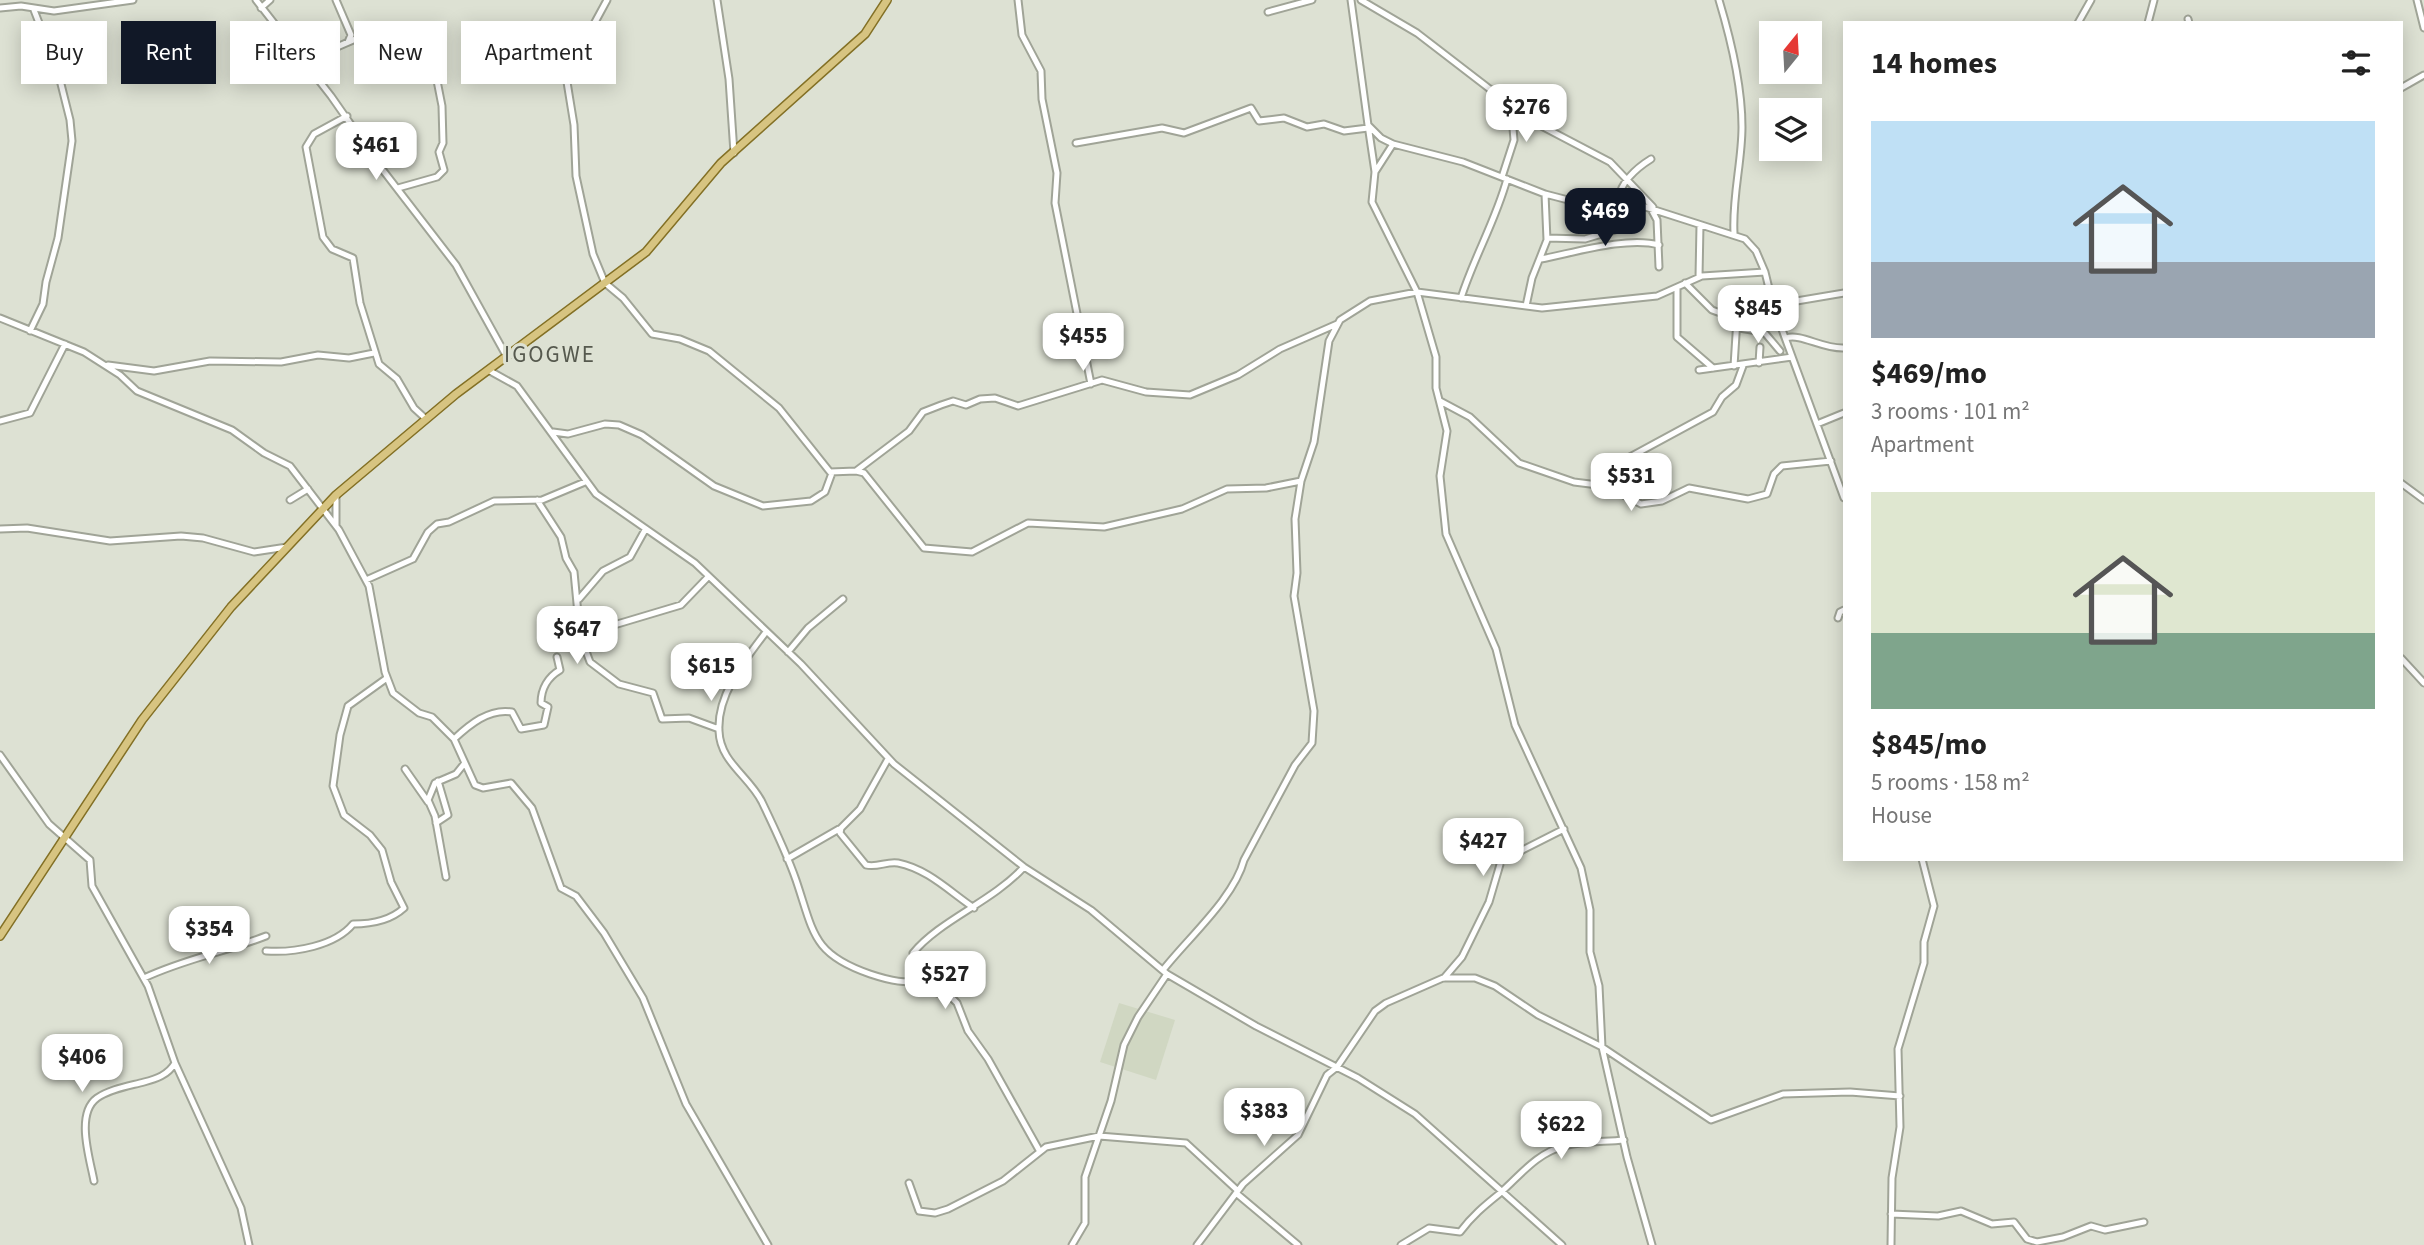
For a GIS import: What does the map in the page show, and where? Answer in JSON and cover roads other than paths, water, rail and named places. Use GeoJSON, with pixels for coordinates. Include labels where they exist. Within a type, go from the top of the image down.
{"type":"FeatureCollection","features":[{"type":"Feature","properties":{"kind":"main road"},"geometry":{"type":"LineString","coordinates":[[0,936],[63,838],[85,809],[126,742],[218,622],[336,495],[426,419],[657,241],[712,172],[807,83],[865,34],[887,0]]}},
{"type":"Feature","properties":{"kind":"street"},"geometry":{"type":"LineString","coordinates":[[0,8],[21,6],[54,11],[132,0]]}},
{"type":"Feature","properties":{"kind":"street"},"geometry":{"type":"LineString","coordinates":[[256,0],[271,21]]}},
{"type":"Feature","properties":{"kind":"street"},"geometry":{"type":"LineString","coordinates":[[261,8],[271,0]]}},
{"type":"Feature","properties":{"kind":"street"},"geometry":{"type":"LineString","coordinates":[[336,0],[351,35],[348,42]]}},
{"type":"Feature","properties":{"kind":"street"},"geometry":{"type":"LineString","coordinates":[[607,0],[592,29],[585,63],[570,75],[567,82],[579,192],[589,240],[605,283],[623,298],[652,334],[677,338],[709,351],[759,391],[785,414],[825,468],[832,473],[855,471],[868,477],[924,548],[967,552],[979,549],[1028,523],[1090,528],[1113,526],[1182,509],[1227,489],[1258,488],[1301,481]]}},
{"type":"Feature","properties":{"kind":"street"},"geometry":{"type":"LineString","coordinates":[[717,0],[728,72],[734,154]]}},
{"type":"Feature","properties":{"kind":"street"},"geometry":{"type":"LineString","coordinates":[[1018,0],[1022,35],[1041,71],[1044,114],[1055,156],[1055,203],[1091,384]]}},
{"type":"Feature","properties":{"kind":"street"},"geometry":{"type":"LineString","coordinates":[[1268,12],[1312,0]]}},
{"type":"Feature","properties":{"kind":"street"},"geometry":{"type":"LineString","coordinates":[[1351,0],[1375,172],[1372,202],[1417,292],[1434,345],[1436,387],[1447,431],[1440,476],[1441,501],[1449,545],[1496,649],[1515,725],[1581,868],[1588,897],[1591,952],[1599,986],[1602,1047],[1652,1245]]}},
{"type":"Feature","properties":{"kind":"street"},"geometry":{"type":"LineString","coordinates":[[1361,0],[1417,33],[1530,120],[1610,162],[1652,208],[1657,220],[1659,267]]}},
{"type":"Feature","properties":{"kind":"street"},"geometry":{"type":"LineString","coordinates":[[1719,0],[1731,41],[1742,123],[1734,191],[1734,233]]}},
{"type":"Feature","properties":{"kind":"street"},"geometry":{"type":"LineString","coordinates":[[2079,21],[2091,0]]}},
{"type":"Feature","properties":{"kind":"street"},"geometry":{"type":"LineString","coordinates":[[2149,21],[2154,0]]}},
{"type":"Feature","properties":{"kind":"street"},"geometry":{"type":"LineString","coordinates":[[2417,0],[2424,28]]}},
{"type":"Feature","properties":{"kind":"street"},"geometry":{"type":"LineString","coordinates":[[30,331],[43,304],[58,239],[72,141],[70,120],[58,72],[34,10]]}},
{"type":"Feature","properties":{"kind":"street"},"geometry":{"type":"LineString","coordinates":[[340,46],[371,32],[391,31],[430,45],[442,106],[443,143],[439,153],[443,170],[437,177],[398,188]]}},
{"type":"Feature","properties":{"kind":"street"},"geometry":{"type":"LineString","coordinates":[[2403,87],[2424,75]]}},
{"type":"Feature","properties":{"kind":"street"},"geometry":{"type":"LineString","coordinates":[[320,84],[347,116],[456,265],[508,357]]}},
{"type":"Feature","properties":{"kind":"street"},"geometry":{"type":"LineString","coordinates":[[1461,298],[1475,258],[1501,203],[1514,140],[1511,105]]}},
{"type":"Feature","properties":{"kind":"street"},"geometry":{"type":"LineString","coordinates":[[1076,143],[1162,128],[1184,133],[1251,108],[1259,121],[1284,118],[1307,127],[1324,124],[1344,131],[1368,126]]}},
{"type":"Feature","properties":{"kind":"street"},"geometry":{"type":"LineString","coordinates":[[347,116],[311,136],[305,156],[324,241],[333,250],[353,258],[360,303],[374,353],[380,366],[397,379],[414,408],[426,419]]}},
{"type":"Feature","properties":{"kind":"street"},"geometry":{"type":"LineString","coordinates":[[1368,126],[1381,138],[1393,144],[1463,162],[1545,194],[1572,201],[1624,202],[1652,208],[1700,225],[1734,233],[1752,245],[1765,272],[1773,305],[1843,495]]}},
{"type":"Feature","properties":{"kind":"street"},"geometry":{"type":"LineString","coordinates":[[1375,172],[1393,144]]}},
{"type":"Feature","properties":{"kind":"street"},"geometry":{"type":"LineString","coordinates":[[1607,202],[1619,194],[1628,180],[1651,159]]}},
{"type":"Feature","properties":{"kind":"street"},"geometry":{"type":"LineString","coordinates":[[1526,306],[1532,278],[1547,238],[1545,194]]}},
{"type":"Feature","properties":{"kind":"street"},"geometry":{"type":"LineString","coordinates":[[1547,238],[1585,239],[1615,230],[1624,202],[1619,194]]}},
{"type":"Feature","properties":{"kind":"street"},"geometry":{"type":"LineString","coordinates":[[1699,277],[1700,225]]}},
{"type":"Feature","properties":{"kind":"street"},"geometry":{"type":"LineString","coordinates":[[1541,259],[1617,245],[1647,242],[1658,245]]}},
{"type":"Feature","properties":{"kind":"street"},"geometry":{"type":"LineString","coordinates":[[855,471],[909,431],[923,412],[941,405],[955,401],[961,405],[995,398],[1014,407],[1107,380],[1146,392],[1190,395],[1238,375],[1280,349],[1337,324],[1353,310],[1370,301],[1417,292],[1542,308],[1649,297],[1699,277],[1765,272]]}},
{"type":"Feature","properties":{"kind":"street"},"geometry":{"type":"LineString","coordinates":[[1685,283],[1712,310],[1737,319],[1739,328],[1734,366]]}},
{"type":"Feature","properties":{"kind":"street"},"geometry":{"type":"LineString","coordinates":[[1677,288],[1676,337],[1713,368]]}},
{"type":"Feature","properties":{"kind":"street"},"geometry":{"type":"LineString","coordinates":[[1773,305],[1843,291]]}},
{"type":"Feature","properties":{"kind":"street"},"geometry":{"type":"LineString","coordinates":[[0,318],[65,344],[103,365],[139,392],[235,431],[264,453],[290,466],[335,526],[366,580],[373,600],[387,678],[394,695],[419,713],[432,717],[454,739],[475,785],[483,788],[511,783],[530,804],[561,888],[578,898],[622,962],[667,1051],[686,1104],[768,1245]]}},
{"type":"Feature","properties":{"kind":"street"},"geometry":{"type":"LineString","coordinates":[[1072,1245],[1085,1223],[1085,1177],[1124,1045],[1165,972],[1215,911],[1242,871],[1244,860],[1284,786],[1312,743],[1310,685],[1294,596],[1297,573],[1295,519],[1301,481],[1314,442],[1329,341],[1337,324]]}},
{"type":"Feature","properties":{"kind":"street"},"geometry":{"type":"LineString","coordinates":[[1739,328],[1764,332],[1780,351]]}},
{"type":"Feature","properties":{"kind":"street"},"geometry":{"type":"LineString","coordinates":[[1776,360],[1786,339],[1795,335],[1828,348],[1843,348]]}},
{"type":"Feature","properties":{"kind":"street"},"geometry":{"type":"LineString","coordinates":[[0,421],[24,417],[31,412],[65,344]]}},
{"type":"Feature","properties":{"kind":"street"},"geometry":{"type":"LineString","coordinates":[[1759,363],[1760,347]]}},
{"type":"Feature","properties":{"kind":"street"},"geometry":{"type":"LineString","coordinates":[[103,365],[154,371],[210,361],[281,362],[318,355],[349,358],[374,353]]}},
{"type":"Feature","properties":{"kind":"street"},"geometry":{"type":"LineString","coordinates":[[1699,370],[1743,366],[1792,357]]}},
{"type":"Feature","properties":{"kind":"street"},"geometry":{"type":"LineString","coordinates":[[1606,486],[1617,464],[1713,412],[1722,397],[1736,385],[1743,366]]}},
{"type":"Feature","properties":{"kind":"street"},"geometry":{"type":"LineString","coordinates":[[490,371],[517,386],[553,432],[585,482],[607,503],[685,555],[861,725],[888,759],[1024,866],[1083,904],[1165,972],[1253,1025],[1337,1067],[1415,1114],[1500,1193],[1562,1245]]}},
{"type":"Feature","properties":{"kind":"street"},"geometry":{"type":"LineString","coordinates":[[1440,401],[1470,416],[1519,463],[1574,482],[1606,486],[1645,505],[1662,501],[1689,488],[1753,499],[1767,494],[1774,474],[1782,466],[1830,461]]}},
{"type":"Feature","properties":{"kind":"street"},"geometry":{"type":"LineString","coordinates":[[1817,424],[1843,413]]}},
{"type":"Feature","properties":{"kind":"street"},"geometry":{"type":"LineString","coordinates":[[553,432],[568,434],[605,424],[619,425],[642,435],[714,486],[763,506],[811,501],[825,492],[832,473]]}},
{"type":"Feature","properties":{"kind":"street"},"geometry":{"type":"LineString","coordinates":[[366,580],[413,559],[435,524],[449,522],[494,501],[537,500],[585,482]]}},
{"type":"Feature","properties":{"kind":"street"},"geometry":{"type":"LineString","coordinates":[[2403,484],[2424,500]]}},
{"type":"Feature","properties":{"kind":"street"},"geometry":{"type":"LineString","coordinates":[[290,500],[308,489]]}},
{"type":"Feature","properties":{"kind":"street"},"geometry":{"type":"LineString","coordinates":[[335,526],[336,495]]}},
{"type":"Feature","properties":{"kind":"street"},"geometry":{"type":"LineString","coordinates":[[537,500],[562,538],[566,558],[574,572],[579,599],[580,630],[585,653],[592,664],[619,684],[653,693],[660,718],[689,718],[719,729]]}},
{"type":"Feature","properties":{"kind":"street"},"geometry":{"type":"LineString","coordinates":[[0,529],[27,528],[110,541],[181,536],[254,552],[290,547]]}},
{"type":"Feature","properties":{"kind":"street"},"geometry":{"type":"LineString","coordinates":[[579,599],[601,573],[630,557],[645,530]]}},
{"type":"Feature","properties":{"kind":"street"},"geometry":{"type":"LineString","coordinates":[[580,630],[604,628],[681,606],[708,577]]}},
{"type":"Feature","properties":{"kind":"street"},"geometry":{"type":"LineString","coordinates":[[788,652],[808,628],[843,599]]}},
{"type":"Feature","properties":{"kind":"street"},"geometry":{"type":"LineString","coordinates":[[1838,618],[1843,610]]}},
{"type":"Feature","properties":{"kind":"street"},"geometry":{"type":"LineString","coordinates":[[766,632],[736,673],[721,712],[719,729],[724,755],[749,780],[788,859],[813,935],[828,954],[846,966],[893,982],[927,980]]}},
{"type":"Feature","properties":{"kind":"street"},"geometry":{"type":"LineString","coordinates":[[454,739],[473,722],[502,712],[512,712],[521,729],[544,725],[548,708],[541,703],[541,698],[546,683],[560,670],[557,657]]}},
{"type":"Feature","properties":{"kind":"street"},"geometry":{"type":"LineString","coordinates":[[2403,660],[2424,683]]}},
{"type":"Feature","properties":{"kind":"street"},"geometry":{"type":"LineString","coordinates":[[266,951],[281,952],[324,943],[344,934],[353,924],[371,923],[393,916],[403,908],[390,879],[382,850],[370,835],[344,815],[333,786],[340,735],[348,706],[387,678]]}},
{"type":"Feature","properties":{"kind":"street"},"geometry":{"type":"LineString","coordinates":[[0,755],[49,824],[90,860],[92,886],[144,978],[175,1063],[242,1210],[248,1245]]}},
{"type":"Feature","properties":{"kind":"street"},"geometry":{"type":"LineString","coordinates":[[788,859],[841,828],[860,809],[888,759]]}},
{"type":"Feature","properties":{"kind":"street"},"geometry":{"type":"LineString","coordinates":[[428,802],[438,781],[453,776],[464,764]]}},
{"type":"Feature","properties":{"kind":"street"},"geometry":{"type":"LineString","coordinates":[[405,769],[428,802],[436,823],[446,877]]}},
{"type":"Feature","properties":{"kind":"street"},"geometry":{"type":"LineString","coordinates":[[436,823],[448,815],[438,781]]}},
{"type":"Feature","properties":{"kind":"street"},"geometry":{"type":"LineString","coordinates":[[841,828],[842,836],[866,865],[891,862],[906,865],[935,879],[974,908]]}},
{"type":"Feature","properties":{"kind":"street"},"geometry":{"type":"LineString","coordinates":[[1443,978],[1462,957],[1489,902],[1501,861],[1564,829]]}},
{"type":"Feature","properties":{"kind":"street"},"geometry":{"type":"LineString","coordinates":[[1891,1245],[1892,1178],[1900,1127],[1898,1049],[1924,963],[1924,942],[1934,906],[1923,861]]}},
{"type":"Feature","properties":{"kind":"street"},"geometry":{"type":"LineString","coordinates":[[1024,866],[974,908],[929,938],[913,953],[927,980],[939,994],[951,997],[957,1003],[968,1031],[988,1059],[1039,1150]]}},
{"type":"Feature","properties":{"kind":"street"},"geometry":{"type":"LineString","coordinates":[[144,978],[204,953],[234,948],[266,936]]}},
{"type":"Feature","properties":{"kind":"street"},"geometry":{"type":"LineString","coordinates":[[1197,1245],[1237,1191],[1298,1135],[1327,1075],[1337,1067],[1380,1006],[1443,978],[1464,977],[1485,981],[1538,1015],[1602,1047],[1699,1115],[1711,1120],[1783,1094],[1850,1092],[1900,1096]]}},
{"type":"Feature","properties":{"kind":"street"},"geometry":{"type":"LineString","coordinates":[[94,1181],[87,1141],[87,1118],[91,1104],[104,1094],[162,1076],[175,1063]]}},
{"type":"Feature","properties":{"kind":"street"},"geometry":{"type":"LineString","coordinates":[[909,1183],[919,1211],[940,1212],[1003,1181],[1039,1150],[1098,1136],[1185,1143],[1298,1245]]}},
{"type":"Feature","properties":{"kind":"street"},"geometry":{"type":"LineString","coordinates":[[1401,1245],[1429,1228],[1457,1233],[1479,1208],[1500,1193],[1517,1173],[1555,1149],[1575,1144],[1624,1140]]}},
{"type":"Feature","properties":{"kind":"street"},"geometry":{"type":"LineString","coordinates":[[1891,1214],[1938,1216],[1961,1211],[1992,1224],[2014,1222],[2027,1239],[2037,1242],[2063,1237],[2091,1226],[2105,1230],[2144,1222]]}},
{"type":"Feature","properties":{"kind":"district","name":"IGOGWE"},"geometry":{"type":"Point","coordinates":[550,354]}}]}
